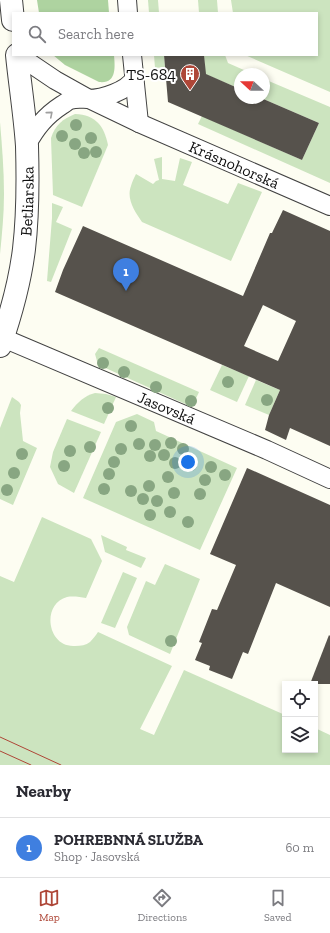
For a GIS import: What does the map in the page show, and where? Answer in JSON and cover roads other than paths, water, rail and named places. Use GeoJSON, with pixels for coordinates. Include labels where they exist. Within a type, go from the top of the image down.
{"type":"FeatureCollection","features":[{"type":"Feature","properties":{"kind":"street"},"geometry":{"type":"LineString","coordinates":[[10,0],[12,13]]}},
{"type":"Feature","properties":{"kind":"street"},"geometry":{"type":"LineString","coordinates":[[127,0],[128,12]]}},
{"type":"Feature","properties":{"kind":"street","name":"Betliarska"},"geometry":{"type":"LineString","coordinates":[[1,342],[15,299],[27,223],[27,144],[18,56]]}},
{"type":"Feature","properties":{"kind":"street","name":"Krásnohorská"},"geometry":{"type":"LineString","coordinates":[[19,56],[55,80],[89,99],[139,123],[330,206]]}},
{"type":"Feature","properties":{"kind":"street"},"geometry":{"type":"LineString","coordinates":[[132,56],[139,123]]}},
{"type":"Feature","properties":{"kind":"street","name":"Krásnohorská"},"geometry":{"type":"LineString","coordinates":[[27,144],[42,121],[70,100],[78,98],[89,99],[105,97],[127,87],[135,78]]}},
{"type":"Feature","properties":{"kind":"street","name":"Jasovská"},"geometry":{"type":"LineString","coordinates":[[1,342],[268,450],[330,479]]}},
{"type":"Feature","properties":{"kind":"tram line"},"geometry":{"type":"LineString","coordinates":[[0,737],[61,765]]}},
{"type":"Feature","properties":{"kind":"tram line"},"geometry":{"type":"LineString","coordinates":[[0,751],[31,765]]}},
{"type":"Feature","properties":{"kind":"place","name":"TS-684"},"geometry":{"type":"Point","coordinates":[190,91]}},
{"type":"Feature","properties":{"kind":"place","name":"POHREBNNÁ SLUŽBA"},"geometry":{"type":"Point","coordinates":[126,291]}}]}
